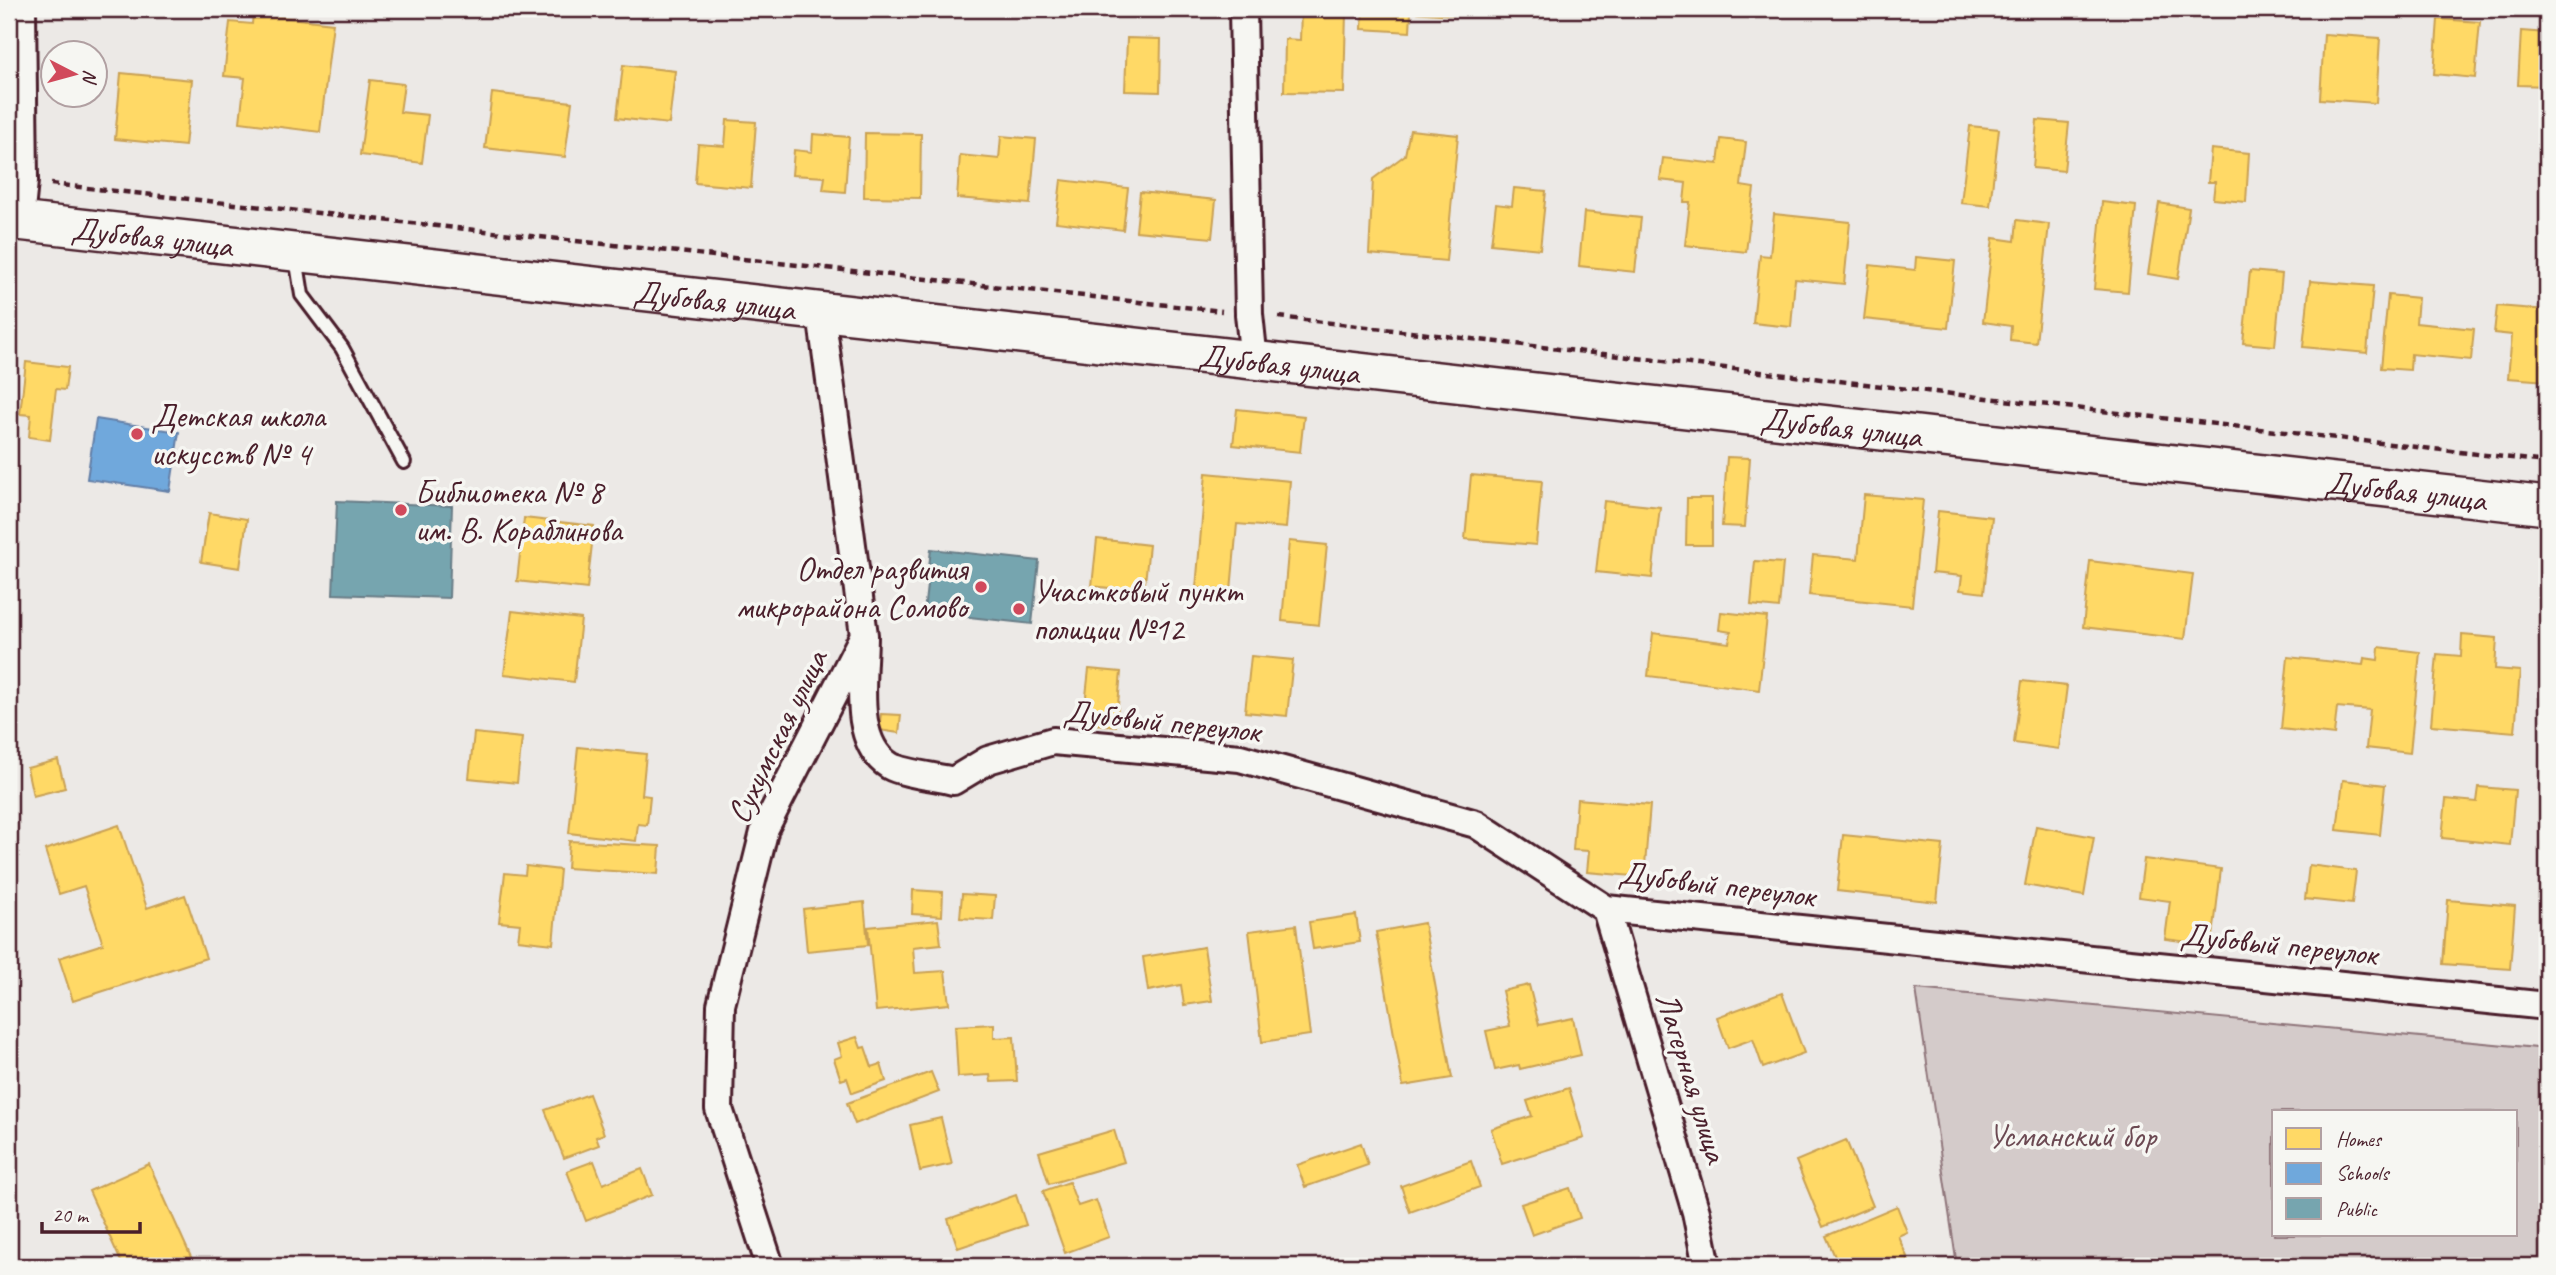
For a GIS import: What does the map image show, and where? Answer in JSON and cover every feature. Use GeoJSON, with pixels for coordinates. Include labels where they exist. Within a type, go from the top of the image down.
{"type":"FeatureCollection","features":[{"type":"Feature","properties":{"kind":"street"},"geometry":{"type":"LineString","coordinates":[[14,221],[24,181],[22,9]]}},
{"type":"Feature","properties":{"kind":"street"},"geometry":{"type":"LineString","coordinates":[[1243,9],[1249,314],[1254,361]]}},
{"type":"Feature","properties":{"kind":"street","name":"Дубовая улица"},"geometry":{"type":"LineString","coordinates":[[14,221],[2547,506]]}},
{"type":"Feature","properties":{"kind":"street","name":"Сухумская улица"},"geometry":{"type":"LineString","coordinates":[[770,1266],[719,1109],[721,1005],[765,828],[864,635],[821,313]]}},
{"type":"Feature","properties":{"kind":"street","name":"Дубовый переулок"},"geometry":{"type":"LineString","coordinates":[[864,635],[863,724],[872,749],[891,767],[953,781],[988,760],[1053,741],[1240,758],[1476,824],[1606,909],[2547,1006]]}},
{"type":"Feature","properties":{"kind":"street","name":"Лагерная улица"},"geometry":{"type":"LineString","coordinates":[[1606,909],[1696,1212],[1707,1266]]}},
{"type":"Feature","properties":{"kind":"lane"},"geometry":{"type":"LineString","coordinates":[[295,253],[302,295],[342,348],[404,462]]}},
{"type":"Feature","properties":{"kind":"green space","name":"Усманский бор"},"geometry":{"type":"Polygon","coordinates":[[[1916,989],[2547,1049],[2547,1266],[1957,1266],[1916,989]]]}},
{"type":"Feature","properties":{"kind":"building: Homes"},"geometry":{"type":"Polygon","coordinates":[[[1363,9],[1454,9],[1454,15],[1411,12],[1410,32],[1362,29],[1363,9]]]}},
{"type":"Feature","properties":{"kind":"building: Homes"},"geometry":{"type":"Polygon","coordinates":[[[1301,11],[1346,12],[1344,93],[1284,92],[1285,39],[1300,40],[1301,11]]]}},
{"type":"Feature","properties":{"kind":"building: Homes"},"geometry":{"type":"Polygon","coordinates":[[[253,14],[333,23],[320,132],[240,122],[245,78],[224,76],[230,22],[252,24],[253,14]]]}},
{"type":"Feature","properties":{"kind":"building: Homes"},"geometry":{"type":"Polygon","coordinates":[[[2438,19],[2480,22],[2475,78],[2434,74],[2438,19]]]}},
{"type":"Feature","properties":{"kind":"building: Homes"},"geometry":{"type":"Polygon","coordinates":[[[2521,31],[2547,33],[2547,86],[2518,85],[2521,31]]]}},
{"type":"Feature","properties":{"kind":"building: Homes"},"geometry":{"type":"Polygon","coordinates":[[[2324,34],[2380,38],[2376,103],[2320,99],[2324,34]]]}},
{"type":"Feature","properties":{"kind":"building: Homes"},"geometry":{"type":"Polygon","coordinates":[[[1127,38],[1161,39],[1160,92],[1125,91],[1127,38]]]}},
{"type":"Feature","properties":{"kind":"building: Homes"},"geometry":{"type":"Polygon","coordinates":[[[623,65],[675,71],[669,124],[617,118],[623,65]]]}},
{"type":"Feature","properties":{"kind":"building: Homes"},"geometry":{"type":"Polygon","coordinates":[[[121,73],[192,80],[185,146],[115,139],[121,73]]]}},
{"type":"Feature","properties":{"kind":"building: Homes"},"geometry":{"type":"Polygon","coordinates":[[[370,80],[404,84],[400,112],[428,115],[422,163],[360,155],[370,80]]]}},
{"type":"Feature","properties":{"kind":"building: Homes"},"geometry":{"type":"Polygon","coordinates":[[[492,93],[572,102],[565,157],[485,148],[492,93]]]}},
{"type":"Feature","properties":{"kind":"building: Homes"},"geometry":{"type":"Polygon","coordinates":[[[727,120],[756,122],[751,188],[695,183],[698,144],[725,146],[727,120]]]}},
{"type":"Feature","properties":{"kind":"building: Homes"},"geometry":{"type":"Polygon","coordinates":[[[2037,120],[2069,123],[2064,171],[2033,168],[2037,120]]]}},
{"type":"Feature","properties":{"kind":"building: Homes"},"geometry":{"type":"Polygon","coordinates":[[[1970,126],[1999,129],[1990,206],[1961,203],[1970,126]]]}},
{"type":"Feature","properties":{"kind":"building: Homes"},"geometry":{"type":"Polygon","coordinates":[[[1410,130],[1458,135],[1446,261],[1369,254],[1373,179],[1405,155],[1410,130]]]}},
{"type":"Feature","properties":{"kind":"building: Homes"},"geometry":{"type":"Polygon","coordinates":[[[865,133],[921,134],[920,198],[864,197],[865,133]]]}},
{"type":"Feature","properties":{"kind":"building: Homes"},"geometry":{"type":"Polygon","coordinates":[[[813,134],[849,137],[845,192],[823,190],[825,177],[792,175],[794,150],[812,152],[813,134]]]}},
{"type":"Feature","properties":{"kind":"building: Homes"},"geometry":{"type":"Polygon","coordinates":[[[1001,136],[1036,139],[1030,204],[957,198],[960,155],[999,159],[1001,136]]]}},
{"type":"Feature","properties":{"kind":"building: Homes"},"geometry":{"type":"Polygon","coordinates":[[[1721,139],[1746,142],[1741,186],[1754,188],[1746,252],[1685,245],[1690,202],[1684,202],[1686,183],[1660,180],[1663,158],[1718,164],[1721,139]]]}},
{"type":"Feature","properties":{"kind":"building: Homes"},"geometry":{"type":"Polygon","coordinates":[[[2211,149],[2249,153],[2246,202],[2213,199],[2215,182],[2208,182],[2211,149]]]}},
{"type":"Feature","properties":{"kind":"building: Homes"},"geometry":{"type":"Polygon","coordinates":[[[1061,180],[1128,188],[1123,230],[1056,222],[1061,180]]]}},
{"type":"Feature","properties":{"kind":"building: Homes"},"geometry":{"type":"Polygon","coordinates":[[[1514,188],[1546,191],[1540,249],[1491,244],[1496,204],[1512,206],[1514,188]]]}},
{"type":"Feature","properties":{"kind":"building: Homes"},"geometry":{"type":"Polygon","coordinates":[[[1140,192],[1216,200],[1212,238],[1136,231],[1140,192]]]}},
{"type":"Feature","properties":{"kind":"building: Homes"},"geometry":{"type":"Polygon","coordinates":[[[2102,202],[2136,206],[2128,292],[2094,289],[2102,202]]]}},
{"type":"Feature","properties":{"kind":"building: Homes"},"geometry":{"type":"Polygon","coordinates":[[[2159,203],[2189,208],[2178,279],[2148,274],[2159,203]]]}},
{"type":"Feature","properties":{"kind":"building: Homes"},"geometry":{"type":"Polygon","coordinates":[[[1584,212],[1641,218],[1635,272],[1579,266],[1584,212]]]}},
{"type":"Feature","properties":{"kind":"building: Homes"},"geometry":{"type":"Polygon","coordinates":[[[1774,214],[1850,222],[1844,284],[1795,279],[1791,327],[1753,323],[1760,255],[1770,256],[1774,214]]]}},
{"type":"Feature","properties":{"kind":"building: Homes"},"geometry":{"type":"Polygon","coordinates":[[[2017,220],[2049,224],[2036,343],[2010,340],[2011,326],[1983,322],[1993,238],[2015,241],[2017,220]]]}},
{"type":"Feature","properties":{"kind":"building: Homes"},"geometry":{"type":"Polygon","coordinates":[[[1916,257],[1955,261],[1948,328],[1864,319],[1870,265],[1915,270],[1916,257]]]}},
{"type":"Feature","properties":{"kind":"building: Homes"},"geometry":{"type":"Polygon","coordinates":[[[2250,271],[2282,274],[2275,346],[2243,343],[2250,271]]]}},
{"type":"Feature","properties":{"kind":"building: Homes"},"geometry":{"type":"Polygon","coordinates":[[[2310,281],[2373,286],[2367,353],[2303,347],[2310,281]]]}},
{"type":"Feature","properties":{"kind":"building: Homes"},"geometry":{"type":"Polygon","coordinates":[[[2388,295],[2418,298],[2416,323],[2474,329],[2471,360],[2411,354],[2410,370],[2381,368],[2388,295]]]}},
{"type":"Feature","properties":{"kind":"building: Homes"},"geometry":{"type":"Polygon","coordinates":[[[2497,306],[2547,310],[2547,381],[2508,378],[2512,335],[2494,333],[2497,306]]]}},
{"type":"Feature","properties":{"kind":"building: Homes"},"geometry":{"type":"Polygon","coordinates":[[[26,362],[68,367],[65,390],[56,389],[50,440],[29,437],[31,415],[20,414],[26,362]]]}},
{"type":"Feature","properties":{"kind":"building: Homes"},"geometry":{"type":"Polygon","coordinates":[[[1237,409],[1304,416],[1300,452],[1233,445],[1237,409]]]}},
{"type":"Feature","properties":{"kind":"building: Homes"},"geometry":{"type":"Polygon","coordinates":[[[1727,457],[1750,458],[1745,527],[1722,526],[1727,457]]]}},
{"type":"Feature","properties":{"kind":"building: Homes"},"geometry":{"type":"Polygon","coordinates":[[[1206,473],[1290,481],[1286,528],[1237,524],[1231,591],[1196,588],[1206,473]]]}},
{"type":"Feature","properties":{"kind":"building: Homes"},"geometry":{"type":"Polygon","coordinates":[[[1471,475],[1542,481],[1536,545],[1465,539],[1471,475]]]}},
{"type":"Feature","properties":{"kind":"building: Homes"},"geometry":{"type":"Polygon","coordinates":[[[1864,495],[1923,500],[1912,606],[1809,595],[1813,555],[1858,559],[1864,495]]]}},
{"type":"Feature","properties":{"kind":"building: Homes"},"geometry":{"type":"Polygon","coordinates":[[[1687,498],[1712,498],[1712,545],[1686,545],[1687,498]]]}},
{"type":"Feature","properties":{"kind":"building: Homes"},"geometry":{"type":"Polygon","coordinates":[[[1604,501],[1660,507],[1652,578],[1596,572],[1604,501]]]}},
{"type":"Feature","properties":{"kind":"building: Homes"},"geometry":{"type":"Polygon","coordinates":[[[1938,511],[1992,517],[1984,593],[1960,590],[1962,576],[1932,573],[1938,511]]]}},
{"type":"Feature","properties":{"kind":"building: Homes"},"geometry":{"type":"Polygon","coordinates":[[[209,513],[247,519],[240,568],[201,562],[209,513]]]}},
{"type":"Feature","properties":{"kind":"building: Homes"},"geometry":{"type":"Polygon","coordinates":[[[524,518],[594,526],[587,589],[517,581],[524,518]]]}},
{"type":"Feature","properties":{"kind":"building: Homes"},"geometry":{"type":"Polygon","coordinates":[[[1097,539],[1149,545],[1144,592],[1092,586],[1097,539]]]}},
{"type":"Feature","properties":{"kind":"building: Homes"},"geometry":{"type":"Polygon","coordinates":[[[1289,541],[1327,545],[1319,625],[1282,621],[1289,541]]]}},
{"type":"Feature","properties":{"kind":"building: Homes"},"geometry":{"type":"Polygon","coordinates":[[[1755,561],[1783,563],[1779,608],[1751,605],[1755,561]]]}},
{"type":"Feature","properties":{"kind":"building: Homes"},"geometry":{"type":"Polygon","coordinates":[[[2090,561],[2193,574],[2185,639],[2083,627],[2090,561]]]}},
{"type":"Feature","properties":{"kind":"building: Homes"},"geometry":{"type":"Polygon","coordinates":[[[512,611],[581,619],[574,682],[504,674],[512,611]]]}},
{"type":"Feature","properties":{"kind":"building: Homes"},"geometry":{"type":"Polygon","coordinates":[[[1721,612],[1767,617],[1759,690],[1648,676],[1653,633],[1729,643],[1731,632],[1719,630],[1721,612]]]}},
{"type":"Feature","properties":{"kind":"building: Homes"},"geometry":{"type":"Polygon","coordinates":[[[2462,635],[2497,638],[2495,669],[2520,671],[2515,732],[2431,725],[2437,654],[2461,656],[2462,635]]]}},
{"type":"Feature","properties":{"kind":"building: Homes"},"geometry":{"type":"Polygon","coordinates":[[[2379,647],[2420,652],[2410,753],[2366,748],[2370,710],[2337,707],[2334,735],[2281,729],[2288,657],[2363,665],[2364,658],[2378,660],[2379,647]]]}},
{"type":"Feature","properties":{"kind":"building: Homes"},"geometry":{"type":"Polygon","coordinates":[[[1251,656],[1293,660],[1287,716],[1245,712],[1251,656]]]}},
{"type":"Feature","properties":{"kind":"building: Homes"},"geometry":{"type":"Polygon","coordinates":[[[1089,669],[1121,672],[1116,726],[1083,723],[1089,669]]]}},
{"type":"Feature","properties":{"kind":"building: Homes"},"geometry":{"type":"Polygon","coordinates":[[[2022,681],[2067,686],[2059,749],[2014,743],[2022,681]]]}},
{"type":"Feature","properties":{"kind":"building: Homes"},"geometry":{"type":"Polygon","coordinates":[[[881,714],[901,715],[899,733],[879,730],[881,714]]]}},
{"type":"Feature","properties":{"kind":"building: Homes"},"geometry":{"type":"Polygon","coordinates":[[[474,733],[522,738],[517,783],[469,778],[474,733]]]}},
{"type":"Feature","properties":{"kind":"building: Homes"},"geometry":{"type":"Polygon","coordinates":[[[578,747],[646,754],[642,795],[650,796],[647,825],[638,824],[636,841],[569,833],[578,747]]]}},
{"type":"Feature","properties":{"kind":"building: Homes"},"geometry":{"type":"Polygon","coordinates":[[[58,760],[65,788],[33,796],[27,768],[58,760]]]}},
{"type":"Feature","properties":{"kind":"building: Homes"},"geometry":{"type":"Polygon","coordinates":[[[2343,780],[2385,785],[2380,835],[2337,830],[2343,780]]]}},
{"type":"Feature","properties":{"kind":"building: Homes"},"geometry":{"type":"Polygon","coordinates":[[[2479,787],[2515,790],[2510,845],[2442,838],[2446,799],[2477,802],[2479,787]]]}},
{"type":"Feature","properties":{"kind":"building: Homes"},"geometry":{"type":"Polygon","coordinates":[[[1577,799],[1650,805],[1644,877],[1587,872],[1589,851],[1573,850],[1577,799]]]}},
{"type":"Feature","properties":{"kind":"building: Homes"},"geometry":{"type":"Polygon","coordinates":[[[119,825],[147,908],[185,895],[206,958],[73,1001],[59,958],[103,944],[84,886],[59,894],[45,850],[119,825]]]}},
{"type":"Feature","properties":{"kind":"building: Homes"},"geometry":{"type":"Polygon","coordinates":[[[2036,826],[2094,837],[2084,896],[2025,885],[2036,826]]]}},
{"type":"Feature","properties":{"kind":"building: Homes"},"geometry":{"type":"Polygon","coordinates":[[[1843,835],[1943,845],[1937,902],[1837,891],[1843,835]]]}},
{"type":"Feature","properties":{"kind":"building: Homes"},"geometry":{"type":"Polygon","coordinates":[[[569,841],[660,846],[658,874],[567,868],[569,841]]]}},
{"type":"Feature","properties":{"kind":"building: Homes"},"geometry":{"type":"Polygon","coordinates":[[[2144,859],[2221,869],[2212,945],[2165,939],[2170,901],[2139,897],[2144,859]]]}},
{"type":"Feature","properties":{"kind":"building: Homes"},"geometry":{"type":"Polygon","coordinates":[[[2309,865],[2356,871],[2352,904],[2305,899],[2309,865]]]}},
{"type":"Feature","properties":{"kind":"building: Homes"},"geometry":{"type":"Polygon","coordinates":[[[526,866],[560,870],[553,944],[518,940],[520,924],[499,922],[505,873],[525,875],[526,866]]]}},
{"type":"Feature","properties":{"kind":"building: Homes"},"geometry":{"type":"Polygon","coordinates":[[[913,890],[943,892],[942,916],[912,914],[913,890]]]}},
{"type":"Feature","properties":{"kind":"building: Homes"},"geometry":{"type":"Polygon","coordinates":[[[962,894],[995,896],[993,920],[960,918],[962,894]]]}},
{"type":"Feature","properties":{"kind":"building: Homes"},"geometry":{"type":"Polygon","coordinates":[[[2448,900],[2515,906],[2510,969],[2443,964],[2448,900]]]}},
{"type":"Feature","properties":{"kind":"building: Homes"},"geometry":{"type":"Polygon","coordinates":[[[864,902],[868,945],[807,951],[803,909],[864,902]]]}},
{"type":"Feature","properties":{"kind":"building: Homes"},"geometry":{"type":"Polygon","coordinates":[[[1356,915],[1360,942],[1313,949],[1309,922],[1356,915]]]}},
{"type":"Feature","properties":{"kind":"building: Homes"},"geometry":{"type":"Polygon","coordinates":[[[938,920],[941,944],[913,947],[915,973],[945,971],[949,1004],[876,1011],[868,927],[938,920]]]}},
{"type":"Feature","properties":{"kind":"building: Homes"},"geometry":{"type":"Polygon","coordinates":[[[1424,923],[1452,1078],[1403,1086],[1376,932],[1424,923]]]}},
{"type":"Feature","properties":{"kind":"building: Homes"},"geometry":{"type":"Polygon","coordinates":[[[1296,925],[1310,1035],[1262,1042],[1249,931],[1296,925]]]}},
{"type":"Feature","properties":{"kind":"building: Homes"},"geometry":{"type":"Polygon","coordinates":[[[1204,947],[1212,1001],[1184,1005],[1181,985],[1148,991],[1143,957],[1204,947]]]}},
{"type":"Feature","properties":{"kind":"building: Homes"},"geometry":{"type":"Polygon","coordinates":[[[1529,985],[1539,1025],[1573,1018],[1581,1055],[1520,1069],[1519,1065],[1495,1070],[1486,1031],[1510,1026],[1502,991],[1529,985]]]}},
{"type":"Feature","properties":{"kind":"building: Homes"},"geometry":{"type":"Polygon","coordinates":[[[1782,993],[1804,1053],[1763,1068],[1753,1039],[1728,1048],[1717,1017],[1782,993]]]}},
{"type":"Feature","properties":{"kind":"building: Homes"},"geometry":{"type":"Polygon","coordinates":[[[994,1024],[994,1038],[1014,1037],[1017,1081],[991,1082],[990,1075],[958,1077],[955,1026],[994,1024]]]}},
{"type":"Feature","properties":{"kind":"building: Homes"},"geometry":{"type":"Polygon","coordinates":[[[857,1037],[861,1048],[865,1047],[872,1067],[881,1064],[886,1081],[852,1093],[847,1078],[841,1080],[834,1059],[842,1056],[838,1043],[857,1037]]]}},
{"type":"Feature","properties":{"kind":"building: Homes"},"geometry":{"type":"Polygon","coordinates":[[[931,1072],[939,1092],[855,1124],[847,1103],[931,1072]]]}},
{"type":"Feature","properties":{"kind":"building: Homes"},"geometry":{"type":"Polygon","coordinates":[[[1569,1088],[1584,1138],[1502,1164],[1491,1129],[1532,1116],[1527,1101],[1569,1088]]]}},
{"type":"Feature","properties":{"kind":"building: Homes"},"geometry":{"type":"Polygon","coordinates":[[[589,1094],[604,1134],[596,1137],[599,1145],[564,1158],[545,1110],[589,1094]]]}},
{"type":"Feature","properties":{"kind":"building: Homes"},"geometry":{"type":"Polygon","coordinates":[[[941,1118],[952,1164],[920,1171],[910,1125],[941,1118]]]}},
{"type":"Feature","properties":{"kind":"building: Homes"},"geometry":{"type":"Polygon","coordinates":[[[1114,1130],[1124,1162],[1049,1184],[1039,1152],[1114,1130]]]}},
{"type":"Feature","properties":{"kind":"building: Homes"},"geometry":{"type":"Polygon","coordinates":[[[1846,1140],[1873,1206],[1823,1227],[1796,1161],[1846,1140]]]}},
{"type":"Feature","properties":{"kind":"building: Homes"},"geometry":{"type":"Polygon","coordinates":[[[1361,1143],[1368,1165],[1305,1187],[1297,1165],[1361,1143]]]}},
{"type":"Feature","properties":{"kind":"building: Homes"},"geometry":{"type":"Polygon","coordinates":[[[594,1161],[603,1184],[642,1169],[652,1195],[586,1221],[567,1171],[594,1161]]]}},
{"type":"Feature","properties":{"kind":"building: Homes"},"geometry":{"type":"Polygon","coordinates":[[[1471,1161],[1480,1187],[1410,1212],[1401,1186],[1471,1161]]]}},
{"type":"Feature","properties":{"kind":"building: Homes"},"geometry":{"type":"Polygon","coordinates":[[[149,1164],[195,1266],[123,1266],[89,1191],[149,1164]]]}},
{"type":"Feature","properties":{"kind":"building: Homes"},"geometry":{"type":"Polygon","coordinates":[[[1069,1182],[1078,1206],[1096,1200],[1109,1237],[1065,1253],[1043,1191],[1069,1182]]]}},
{"type":"Feature","properties":{"kind":"building: Homes"},"geometry":{"type":"Polygon","coordinates":[[[1570,1188],[1580,1218],[1532,1235],[1521,1204],[1570,1188]]]}},
{"type":"Feature","properties":{"kind":"building: Homes"},"geometry":{"type":"Polygon","coordinates":[[[1016,1195],[1026,1225],[958,1248],[948,1219],[1016,1195]]]}},
{"type":"Feature","properties":{"kind":"building: Homes"},"geometry":{"type":"Polygon","coordinates":[[[1897,1206],[1907,1232],[1898,1236],[1911,1266],[1839,1266],[1826,1236],[1897,1206]]]}},
{"type":"Feature","properties":{"kind":"building: Schools"},"geometry":{"type":"Polygon","coordinates":[[[96,419],[179,432],[170,491],[87,479],[96,419]]]}},
{"type":"Feature","properties":{"kind":"building: Public"},"geometry":{"type":"Polygon","coordinates":[[[337,501],[452,506],[449,598],[333,594],[337,501]]]}},
{"type":"Feature","properties":{"kind":"building: Public"},"geometry":{"type":"Polygon","coordinates":[[[931,549],[1039,561],[1032,624],[924,612],[931,549]]]}},
{"type":"Feature","properties":{"kind":"place","name":"Детская школа искусств № 4"},"geometry":{"type":"Point","coordinates":[137,434]}},
{"type":"Feature","properties":{"kind":"place","name":"Библиотека № 8 им. В. Кораблинова"},"geometry":{"type":"Point","coordinates":[401,510]}},
{"type":"Feature","properties":{"kind":"place","name":"Отдел развития микрорайона Сомово"},"geometry":{"type":"Point","coordinates":[981,587]}},
{"type":"Feature","properties":{"kind":"place","name":"Участковый пункт полиции №12"},"geometry":{"type":"Point","coordinates":[1019,609]}}]}
